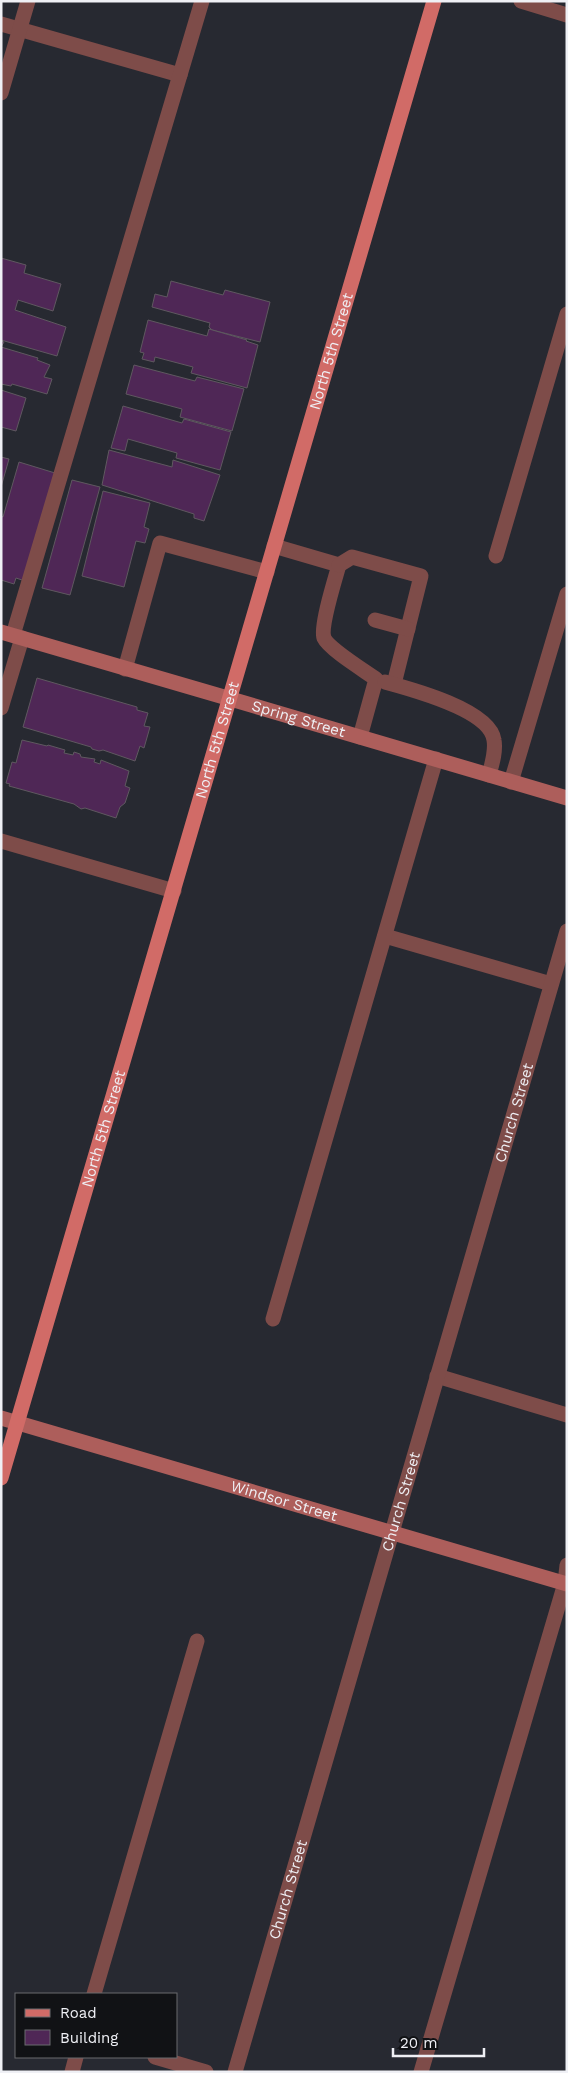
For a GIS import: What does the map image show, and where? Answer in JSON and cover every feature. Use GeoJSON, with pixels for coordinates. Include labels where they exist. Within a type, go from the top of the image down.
{"type":"FeatureCollection","features":[{"type":"Feature","properties":{"kind":"main road","name":"North 5th Street"},"geometry":{"type":"LineString","coordinates":[[1,1478],[434,1]]}},
{"type":"Feature","properties":{"kind":"main road","name":"Spring Street"},"geometry":{"type":"LineString","coordinates":[[12,635],[567,798]]}},
{"type":"Feature","properties":{"kind":"main road","name":"Windsor Street"},"geometry":{"type":"LineString","coordinates":[[1,1418],[566,1584]]}},
{"type":"Feature","properties":{"kind":"street"},"geometry":{"type":"LineString","coordinates":[[1,93],[28,1]]}},
{"type":"Feature","properties":{"kind":"street"},"geometry":{"type":"LineString","coordinates":[[1,708],[12,635],[202,1]]}},
{"type":"Feature","properties":{"kind":"street"},"geometry":{"type":"LineString","coordinates":[[521,1],[567,15]]}},
{"type":"Feature","properties":{"kind":"street"},"geometry":{"type":"LineString","coordinates":[[1,24],[180,75]]}},
{"type":"Feature","properties":{"kind":"street"},"geometry":{"type":"LineString","coordinates":[[496,556],[567,314]]}},
{"type":"Feature","properties":{"kind":"street"},"geometry":{"type":"LineString","coordinates":[[125,669],[160,543],[267,572]]}},
{"type":"Feature","properties":{"kind":"street"},"geometry":{"type":"LineString","coordinates":[[274,546],[339,565],[352,558],[421,576],[394,684]]}},
{"type":"Feature","properties":{"kind":"street"},"geometry":{"type":"LineString","coordinates":[[339,565],[333,609],[324,636],[329,645],[376,680],[394,684],[455,705],[486,724],[494,740],[493,759],[489,775]]}},
{"type":"Feature","properties":{"kind":"street"},"geometry":{"type":"LineString","coordinates":[[511,782],[567,594]]}},
{"type":"Feature","properties":{"kind":"street"},"geometry":{"type":"LineString","coordinates":[[375,620],[408,629]]}},
{"type":"Feature","properties":{"kind":"street"},"geometry":{"type":"LineString","coordinates":[[360,737],[376,680]]}},
{"type":"Feature","properties":{"kind":"street"},"geometry":{"type":"LineString","coordinates":[[272,1318],[436,759]]}},
{"type":"Feature","properties":{"kind":"street"},"geometry":{"type":"LineString","coordinates":[[1,841],[174,891]]}},
{"type":"Feature","properties":{"kind":"street","name":"Church Street"},"geometry":{"type":"LineString","coordinates":[[235,2072],[567,931]]}},
{"type":"Feature","properties":{"kind":"street"},"geometry":{"type":"LineString","coordinates":[[385,936],[551,984]]}},
{"type":"Feature","properties":{"kind":"street"},"geometry":{"type":"LineString","coordinates":[[437,1376],[567,1415]]}},
{"type":"Feature","properties":{"kind":"street"},"geometry":{"type":"LineString","coordinates":[[421,2072],[566,1584],[567,1565]]}},
{"type":"Feature","properties":{"kind":"street"},"geometry":{"type":"LineString","coordinates":[[94,1993],[197,1641]]}},
{"type":"Feature","properties":{"kind":"street"},"geometry":{"type":"LineString","coordinates":[[72,2072],[76,2058]]}},
{"type":"Feature","properties":{"kind":"street"},"geometry":{"type":"LineString","coordinates":[[158,2058],[206,2072]]}},
{"type":"Feature","properties":{"kind":"building"},"geometry":{"type":"Polygon","coordinates":[[[1,258],[26,265],[24,273],[61,284],[53,311],[18,300],[15,310],[66,327],[57,356],[1,340],[1,258]]]}},
{"type":"Feature","properties":{"kind":"building"},"geometry":{"type":"Polygon","coordinates":[[[171,281],[223,295],[225,290],[270,302],[260,342],[212,330],[209,327],[210,323],[152,307],[155,294],[167,297],[171,281]]]}},
{"type":"Feature","properties":{"kind":"building"},"geometry":{"type":"Polygon","coordinates":[[[148,320],[207,336],[209,329],[258,345],[247,388],[191,373],[193,367],[155,357],[154,362],[142,359],[144,353],[140,352],[148,320]]]}},
{"type":"Feature","properties":{"kind":"building"},"geometry":{"type":"Polygon","coordinates":[[[1,347],[38,358],[37,360],[50,365],[44,377],[52,379],[47,394],[12,384],[11,386],[1,384],[1,347]]]}},
{"type":"Feature","properties":{"kind":"building"},"geometry":{"type":"Polygon","coordinates":[[[134,365],[195,381],[197,377],[244,389],[232,431],[180,417],[182,409],[126,394],[134,365]]]}},
{"type":"Feature","properties":{"kind":"building"},"geometry":{"type":"Polygon","coordinates":[[[1,390],[26,398],[16,431],[1,427],[1,390]]]}},
{"type":"Feature","properties":{"kind":"building"},"geometry":{"type":"Polygon","coordinates":[[[123,406],[182,423],[184,419],[231,432],[220,470],[176,458],[177,453],[128,439],[125,451],[111,448],[123,406]]]}},
{"type":"Feature","properties":{"kind":"building"},"geometry":{"type":"Polygon","coordinates":[[[109,450],[172,467],[173,460],[220,475],[204,521],[194,518],[194,514],[102,485],[109,450]]]}},
{"type":"Feature","properties":{"kind":"building"},"geometry":{"type":"Polygon","coordinates":[[[1,457],[9,459],[1,487],[1,457]]]}},
{"type":"Feature","properties":{"kind":"building"},"geometry":{"type":"Polygon","coordinates":[[[19,462],[55,473],[28,582],[16,578],[14,584],[1,580],[1,516],[3,517],[19,462]]]}},
{"type":"Feature","properties":{"kind":"building"},"geometry":{"type":"Polygon","coordinates":[[[72,480],[100,487],[70,595],[42,588],[72,480]]]}},
{"type":"Feature","properties":{"kind":"building"},"geometry":{"type":"Polygon","coordinates":[[[103,491],[150,503],[144,527],[149,529],[145,543],[136,541],[124,587],[82,576],[103,491]]]}},
{"type":"Feature","properties":{"kind":"building"},"geometry":{"type":"Polygon","coordinates":[[[37,678],[137,707],[137,710],[148,713],[144,726],[150,727],[144,748],[140,746],[135,761],[23,727],[37,678]]]}},
{"type":"Feature","properties":{"kind":"building"},"geometry":{"type":"Polygon","coordinates":[[[22,740],[65,750],[64,753],[73,755],[74,752],[80,754],[81,757],[95,759],[94,762],[100,764],[101,760],[129,771],[125,786],[130,788],[125,803],[120,807],[116,818],[9,786],[10,784],[6,783],[12,762],[16,763],[22,740]]]}}]}
